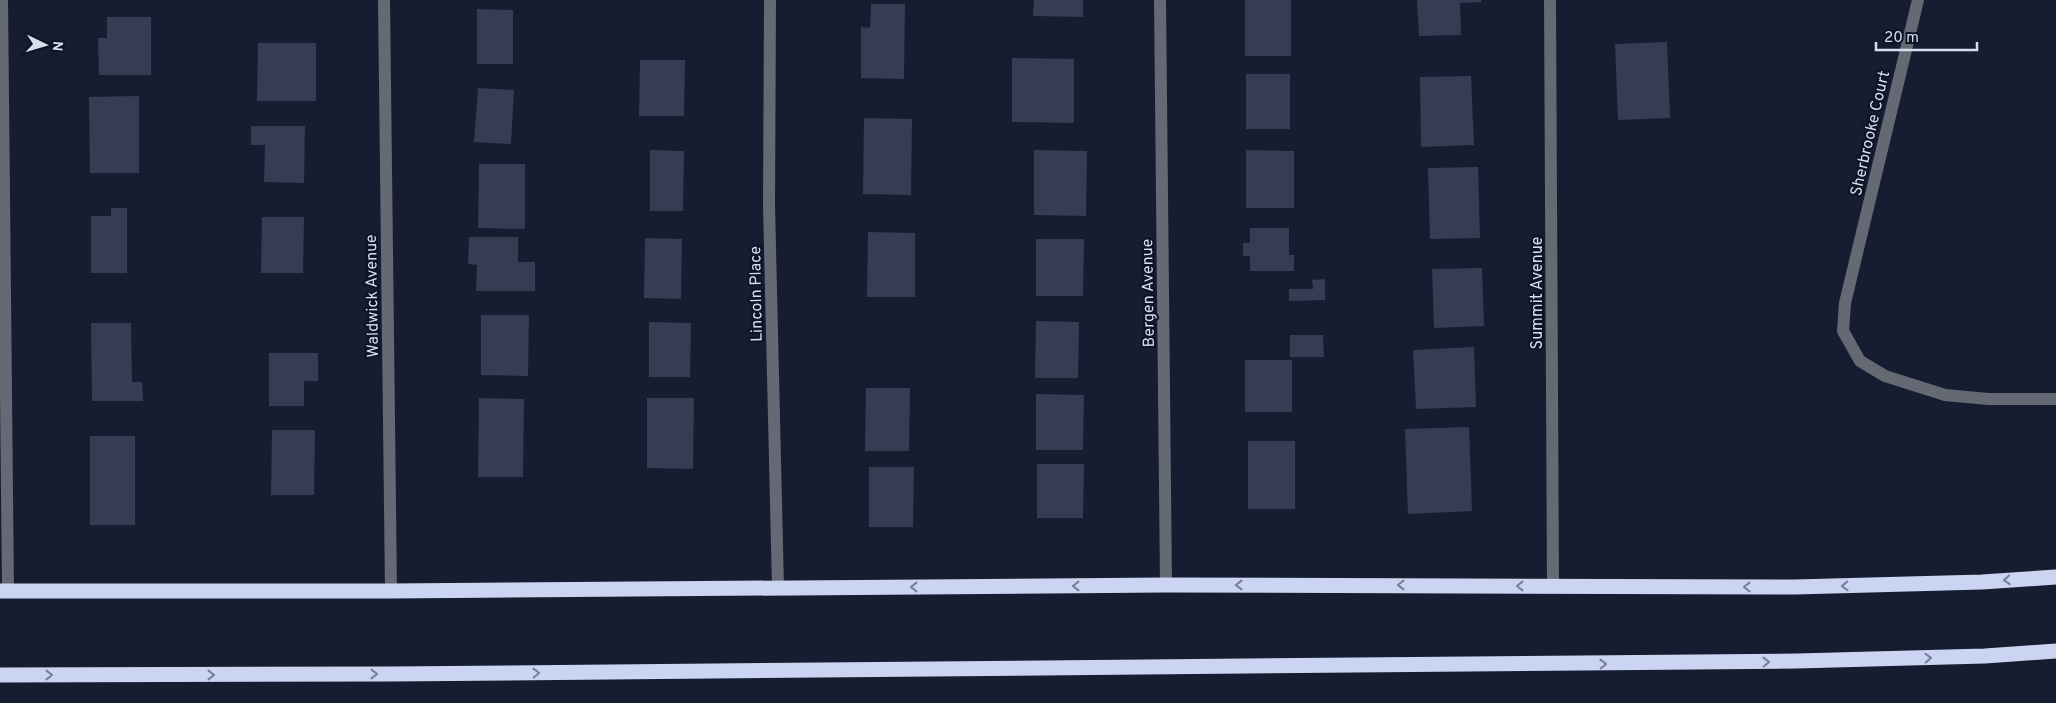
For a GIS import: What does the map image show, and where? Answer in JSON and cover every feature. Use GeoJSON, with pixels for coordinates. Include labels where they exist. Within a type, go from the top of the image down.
{"type":"FeatureCollection","features":[{"type":"Feature","properties":{"kind":"highway"},"geometry":{"type":"LineString","coordinates":[[4,591],[391,591],[1166,585],[1795,587],[1982,582],[2056,577]]}},
{"type":"Feature","properties":{"kind":"highway"},"geometry":{"type":"LineString","coordinates":[[0,675],[410,674],[1758,662],[1985,656],[2056,651]]}},
{"type":"Feature","properties":{"kind":"street"},"geometry":{"type":"LineString","coordinates":[[2,0],[4,591]]}},
{"type":"Feature","properties":{"kind":"street","name":"Waldwick Avenue"},"geometry":{"type":"LineString","coordinates":[[384,0],[391,591]]}},
{"type":"Feature","properties":{"kind":"street","name":"Lincoln Place"},"geometry":{"type":"LineString","coordinates":[[770,0],[769,205],[778,588]]}},
{"type":"Feature","properties":{"kind":"street","name":"Bergen Avenue"},"geometry":{"type":"LineString","coordinates":[[1160,0],[1166,585]]}},
{"type":"Feature","properties":{"kind":"street","name":"Summit Avenue"},"geometry":{"type":"LineString","coordinates":[[1550,0],[1553,586]]}},
{"type":"Feature","properties":{"kind":"street","name":"Sherbrooke Court"},"geometry":{"type":"LineString","coordinates":[[1918,0],[1845,303],[1843,331],[1860,361],[1885,376],[1945,395],[1988,399],[2056,399]]}},
{"type":"Feature","properties":{"kind":"building"},"geometry":{"type":"Polygon","coordinates":[[[1034,0],[1083,0],[1083,17],[1033,16],[1034,0]]]}},
{"type":"Feature","properties":{"kind":"building"},"geometry":{"type":"Polygon","coordinates":[[[1245,0],[1291,0],[1291,56],[1245,56],[1245,0]]]}},
{"type":"Feature","properties":{"kind":"building"},"geometry":{"type":"Polygon","coordinates":[[[1417,0],[1481,0],[1481,2],[1460,3],[1461,35],[1419,36],[1417,0]]]}},
{"type":"Feature","properties":{"kind":"building"},"geometry":{"type":"Polygon","coordinates":[[[871,4],[905,4],[904,79],[861,78],[861,27],[870,28],[871,4]]]}},
{"type":"Feature","properties":{"kind":"building"},"geometry":{"type":"Polygon","coordinates":[[[477,9],[513,10],[513,64],[477,64],[477,9]]]}},
{"type":"Feature","properties":{"kind":"building"},"geometry":{"type":"Polygon","coordinates":[[[107,17],[151,17],[151,75],[99,75],[98,38],[107,38],[107,17]]]}},
{"type":"Feature","properties":{"kind":"building"},"geometry":{"type":"Polygon","coordinates":[[[1667,42],[1670,118],[1618,120],[1615,44],[1667,42]]]}},
{"type":"Feature","properties":{"kind":"building"},"geometry":{"type":"Polygon","coordinates":[[[258,43],[316,43],[316,101],[257,101],[258,43]]]}},
{"type":"Feature","properties":{"kind":"building"},"geometry":{"type":"Polygon","coordinates":[[[1012,58],[1074,59],[1074,123],[1012,122],[1012,58]]]}},
{"type":"Feature","properties":{"kind":"building"},"geometry":{"type":"Polygon","coordinates":[[[640,60],[685,60],[684,116],[639,116],[640,60]]]}},
{"type":"Feature","properties":{"kind":"building"},"geometry":{"type":"Polygon","coordinates":[[[1246,74],[1290,74],[1290,129],[1246,129],[1246,74]]]}},
{"type":"Feature","properties":{"kind":"building"},"geometry":{"type":"Polygon","coordinates":[[[1471,76],[1474,145],[1421,147],[1420,77],[1471,76]]]}},
{"type":"Feature","properties":{"kind":"building"},"geometry":{"type":"Polygon","coordinates":[[[478,88],[514,90],[511,144],[474,142],[478,88]]]}},
{"type":"Feature","properties":{"kind":"building"},"geometry":{"type":"Polygon","coordinates":[[[139,96],[139,173],[90,173],[89,97],[139,96]]]}},
{"type":"Feature","properties":{"kind":"building"},"geometry":{"type":"Polygon","coordinates":[[[864,118],[912,119],[911,195],[863,194],[864,118]]]}},
{"type":"Feature","properties":{"kind":"building"},"geometry":{"type":"Polygon","coordinates":[[[251,126],[305,126],[304,183],[264,182],[265,145],[251,145],[251,126]]]}},
{"type":"Feature","properties":{"kind":"building"},"geometry":{"type":"Polygon","coordinates":[[[650,150],[684,151],[683,211],[650,211],[650,150]]]}},
{"type":"Feature","properties":{"kind":"building"},"geometry":{"type":"Polygon","coordinates":[[[1034,150],[1087,151],[1086,216],[1034,215],[1034,150]]]}},
{"type":"Feature","properties":{"kind":"building"},"geometry":{"type":"Polygon","coordinates":[[[1246,150],[1294,151],[1294,208],[1246,208],[1246,150]]]}},
{"type":"Feature","properties":{"kind":"building"},"geometry":{"type":"Polygon","coordinates":[[[479,164],[525,164],[525,229],[478,228],[479,164]]]}},
{"type":"Feature","properties":{"kind":"building"},"geometry":{"type":"Polygon","coordinates":[[[1478,167],[1480,238],[1430,239],[1428,168],[1478,167]]]}},
{"type":"Feature","properties":{"kind":"building"},"geometry":{"type":"Polygon","coordinates":[[[111,208],[127,208],[127,273],[91,273],[91,216],[111,216],[111,208]]]}},
{"type":"Feature","properties":{"kind":"building"},"geometry":{"type":"Polygon","coordinates":[[[262,217],[304,217],[303,273],[261,273],[262,217]]]}},
{"type":"Feature","properties":{"kind":"building"},"geometry":{"type":"Polygon","coordinates":[[[1250,228],[1289,228],[1289,255],[1294,255],[1294,271],[1250,271],[1250,256],[1243,256],[1243,243],[1250,243],[1250,228]]]}},
{"type":"Feature","properties":{"kind":"building"},"geometry":{"type":"Polygon","coordinates":[[[868,232],[915,233],[915,297],[867,297],[868,232]]]}},
{"type":"Feature","properties":{"kind":"building"},"geometry":{"type":"Polygon","coordinates":[[[469,237],[518,237],[518,262],[535,262],[535,291],[476,291],[477,265],[468,264],[469,237]]]}},
{"type":"Feature","properties":{"kind":"building"},"geometry":{"type":"Polygon","coordinates":[[[645,238],[682,239],[681,299],[644,298],[645,238]]]}},
{"type":"Feature","properties":{"kind":"building"},"geometry":{"type":"Polygon","coordinates":[[[1036,239],[1084,239],[1083,296],[1036,296],[1036,239]]]}},
{"type":"Feature","properties":{"kind":"building"},"geometry":{"type":"Polygon","coordinates":[[[1482,268],[1484,326],[1434,328],[1432,269],[1482,268]]]}},
{"type":"Feature","properties":{"kind":"building"},"geometry":{"type":"Polygon","coordinates":[[[1325,279],[1325,300],[1289,301],[1289,289],[1313,289],[1312,280],[1325,279]]]}},
{"type":"Feature","properties":{"kind":"building"},"geometry":{"type":"Polygon","coordinates":[[[481,315],[529,315],[528,376],[481,375],[481,315]]]}},
{"type":"Feature","properties":{"kind":"building"},"geometry":{"type":"Polygon","coordinates":[[[1036,321],[1079,322],[1078,378],[1035,378],[1036,321]]]}},
{"type":"Feature","properties":{"kind":"building"},"geometry":{"type":"Polygon","coordinates":[[[649,322],[691,323],[690,377],[649,377],[649,322]]]}},
{"type":"Feature","properties":{"kind":"building"},"geometry":{"type":"Polygon","coordinates":[[[91,323],[131,323],[132,382],[142,382],[143,401],[92,401],[91,323]]]}},
{"type":"Feature","properties":{"kind":"building"},"geometry":{"type":"Polygon","coordinates":[[[1290,335],[1323,335],[1324,357],[1290,357],[1290,335]]]}},
{"type":"Feature","properties":{"kind":"building"},"geometry":{"type":"Polygon","coordinates":[[[1474,347],[1476,407],[1416,409],[1413,350],[1474,347]]]}},
{"type":"Feature","properties":{"kind":"building"},"geometry":{"type":"Polygon","coordinates":[[[269,353],[318,353],[318,381],[304,381],[304,406],[269,406],[269,353]]]}},
{"type":"Feature","properties":{"kind":"building"},"geometry":{"type":"Polygon","coordinates":[[[1245,360],[1292,360],[1292,412],[1245,412],[1245,360]]]}},
{"type":"Feature","properties":{"kind":"building"},"geometry":{"type":"Polygon","coordinates":[[[866,388],[910,388],[909,451],[865,451],[866,388]]]}},
{"type":"Feature","properties":{"kind":"building"},"geometry":{"type":"Polygon","coordinates":[[[1036,394],[1084,395],[1083,450],[1036,450],[1036,394]]]}},
{"type":"Feature","properties":{"kind":"building"},"geometry":{"type":"Polygon","coordinates":[[[479,398],[524,399],[523,477],[478,477],[479,398]]]}},
{"type":"Feature","properties":{"kind":"building"},"geometry":{"type":"Polygon","coordinates":[[[647,398],[694,398],[693,469],[647,468],[647,398]]]}},
{"type":"Feature","properties":{"kind":"building"},"geometry":{"type":"Polygon","coordinates":[[[1469,427],[1472,511],[1408,514],[1405,429],[1469,427]]]}},
{"type":"Feature","properties":{"kind":"building"},"geometry":{"type":"Polygon","coordinates":[[[272,430],[315,430],[314,495],[271,495],[272,430]]]}},
{"type":"Feature","properties":{"kind":"building"},"geometry":{"type":"Polygon","coordinates":[[[90,436],[135,436],[135,525],[90,525],[90,436]]]}},
{"type":"Feature","properties":{"kind":"building"},"geometry":{"type":"Polygon","coordinates":[[[1248,441],[1295,441],[1295,509],[1248,509],[1248,441]]]}},
{"type":"Feature","properties":{"kind":"building"},"geometry":{"type":"Polygon","coordinates":[[[1037,464],[1084,464],[1083,518],[1037,518],[1037,464]]]}},
{"type":"Feature","properties":{"kind":"building"},"geometry":{"type":"Polygon","coordinates":[[[869,467],[914,467],[913,527],[869,527],[869,467]]]}}]}
